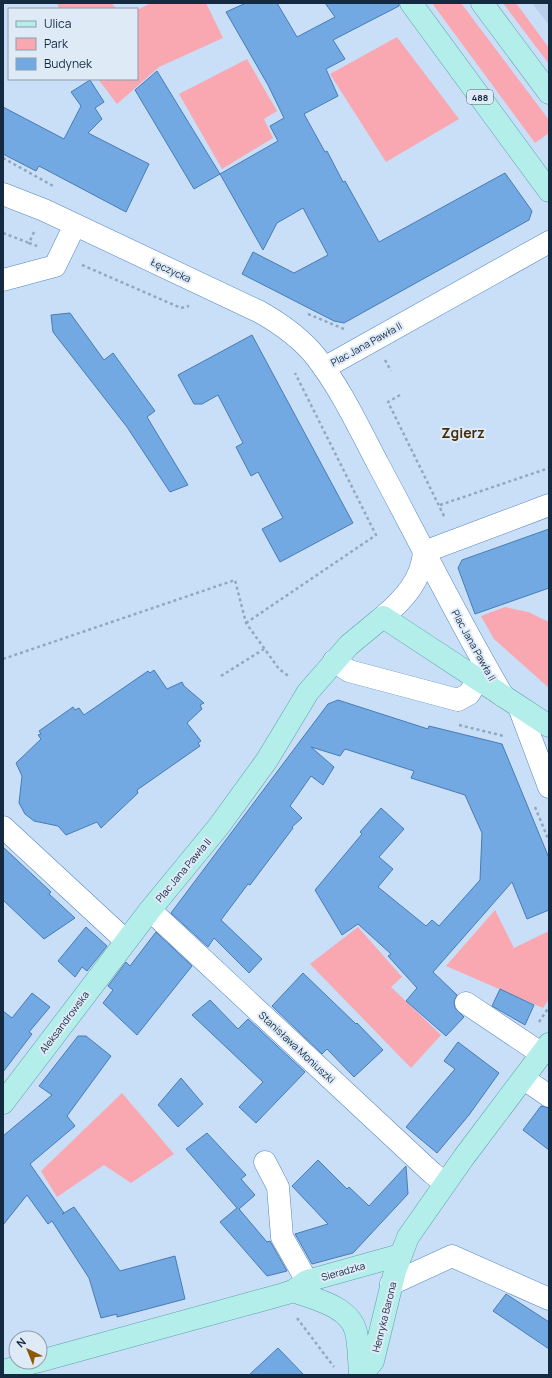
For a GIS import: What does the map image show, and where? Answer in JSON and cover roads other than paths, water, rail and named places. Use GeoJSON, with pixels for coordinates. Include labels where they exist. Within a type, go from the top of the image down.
{"type":"FeatureCollection","features":[{"type":"Feature","properties":{"kind":"main road","name":"488"},"geometry":{"type":"LineString","coordinates":[[410,3],[549,191]]}},
{"type":"Feature","properties":{"kind":"main road"},"geometry":{"type":"LineString","coordinates":[[482,3],[549,93]]}},
{"type":"Feature","properties":{"kind":"main road","name":"Plac Jana Pawła II"},"geometry":{"type":"LineString","coordinates":[[126,941],[219,826],[266,760],[308,692],[349,645],[382,617],[511,702]]}},
{"type":"Feature","properties":{"kind":"main road"},"geometry":{"type":"LineString","coordinates":[[511,702],[549,726]]}},
{"type":"Feature","properties":{"kind":"main road","name":"Aleksandrowska"},"geometry":{"type":"LineString","coordinates":[[3,1103],[126,941]]}},
{"type":"Feature","properties":{"kind":"main road"},"geometry":{"type":"LineString","coordinates":[[400,1255],[408,1237],[445,1183],[545,1049]]}},
{"type":"Feature","properties":{"kind":"main road","name":"Sieradzka"},"geometry":{"type":"LineString","coordinates":[[48,1359],[295,1289],[400,1255]]}},
{"type":"Feature","properties":{"kind":"main road","name":"Henryka Barona"},"geometry":{"type":"LineString","coordinates":[[360,1375],[373,1360],[391,1284],[400,1255]]}},
{"type":"Feature","properties":{"kind":"main road","name":"Henryka Barona"},"geometry":{"type":"LineString","coordinates":[[295,1289],[329,1305],[343,1313],[351,1320],[356,1331],[360,1375]]}},
{"type":"Feature","properties":{"kind":"street","name":"Łęczycka"},"geometry":{"type":"LineString","coordinates":[[3,194],[75,225],[260,312],[292,332],[311,351],[324,368]]}},
{"type":"Feature","properties":{"kind":"street"},"geometry":{"type":"LineString","coordinates":[[3,280],[55,266],[75,225]]}},
{"type":"Feature","properties":{"kind":"street","name":"Plac Jana Pawła II"},"geometry":{"type":"LineString","coordinates":[[511,702],[447,596],[355,420],[324,368],[549,242]]}},
{"type":"Feature","properties":{"kind":"street"},"geometry":{"type":"LineString","coordinates":[[424,552],[454,539],[549,505]]}},
{"type":"Feature","properties":{"kind":"street","name":"Plac Jana Pawła II"},"geometry":{"type":"LineString","coordinates":[[382,617],[401,601],[411,588],[421,567],[424,552]]}},
{"type":"Feature","properties":{"kind":"street","name":"Plac Jana Pawła II"},"geometry":{"type":"LineString","coordinates":[[334,661],[349,671],[458,700],[469,694],[478,679]]}},
{"type":"Feature","properties":{"kind":"street"},"geometry":{"type":"LineString","coordinates":[[511,702],[549,787]]}},
{"type":"Feature","properties":{"kind":"street"},"geometry":{"type":"LineString","coordinates":[[3,827],[126,941]]}},
{"type":"Feature","properties":{"kind":"street","name":"Stanisława Moniuszki"},"geometry":{"type":"LineString","coordinates":[[150,910],[432,1173],[445,1183]]}},
{"type":"Feature","properties":{"kind":"street"},"geometry":{"type":"LineString","coordinates":[[466,1003],[545,1049]]}},
{"type":"Feature","properties":{"kind":"street"},"geometry":{"type":"LineString","coordinates":[[524,1079],[549,1096]]}},
{"type":"Feature","properties":{"kind":"street"},"geometry":{"type":"LineString","coordinates":[[265,1162],[278,1187],[282,1237],[295,1289]]}},
{"type":"Feature","properties":{"kind":"street"},"geometry":{"type":"LineString","coordinates":[[391,1284],[452,1256],[549,1299]]}},
{"type":"Feature","properties":{"kind":"district","name":"Zgierz"},"geometry":{"type":"Point","coordinates":[463,432]}}]}
